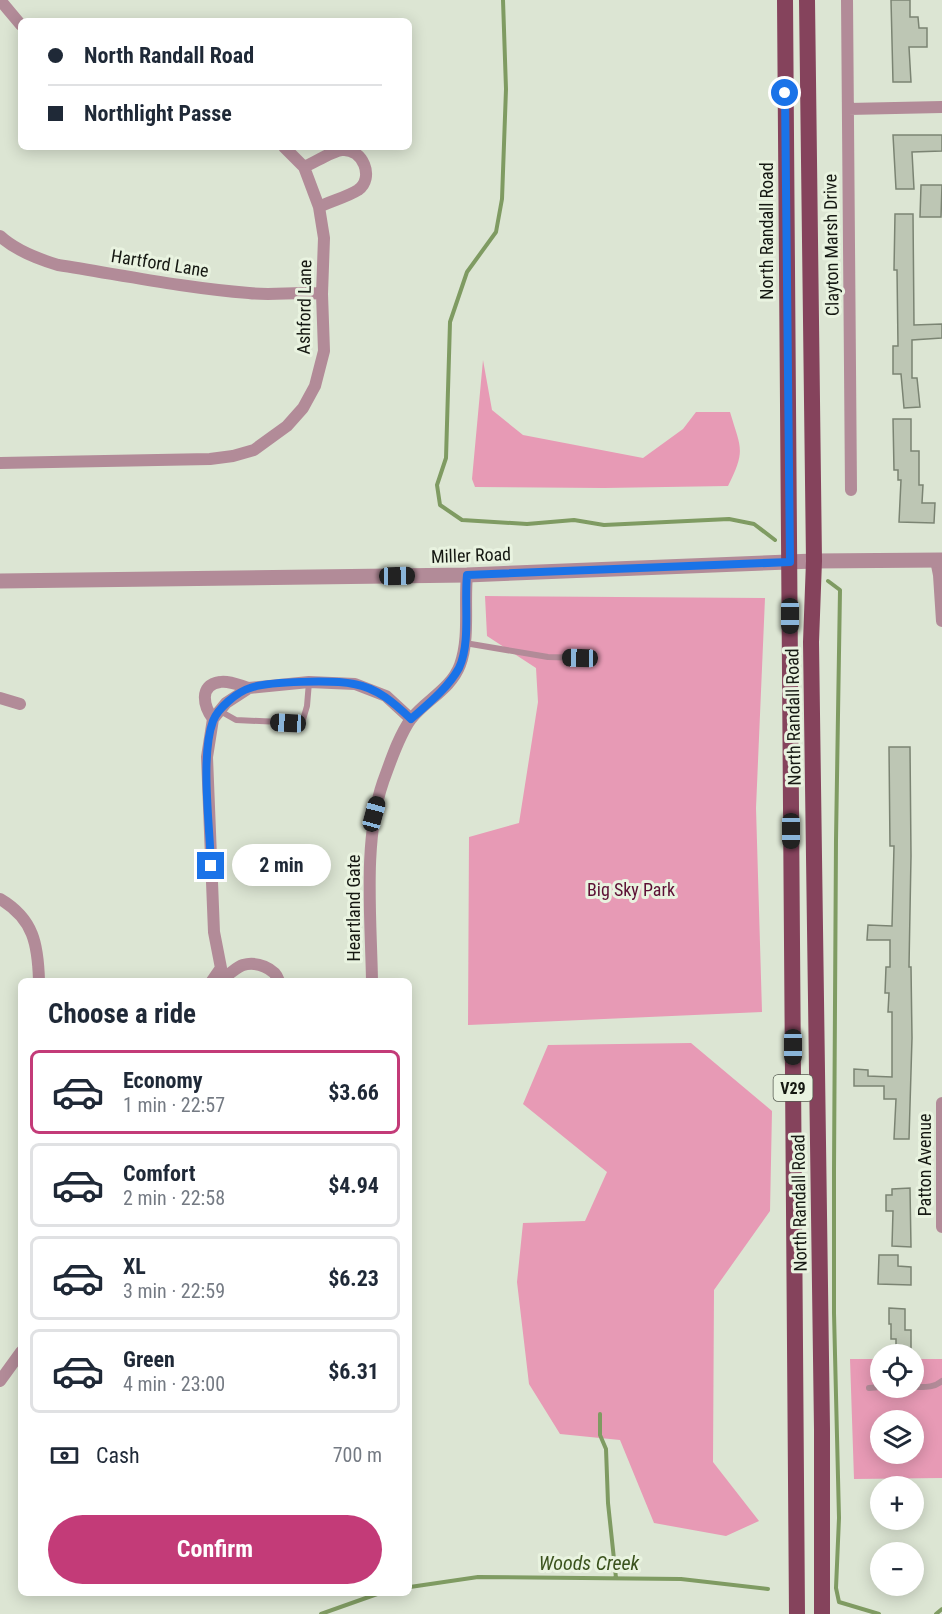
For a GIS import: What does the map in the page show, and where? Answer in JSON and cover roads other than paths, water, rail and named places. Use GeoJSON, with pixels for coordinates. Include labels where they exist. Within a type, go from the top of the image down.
{"type":"FeatureCollection","features":[{"type":"Feature","properties":{"kind":"main road","name":"North Randall Road"},"geometry":{"type":"LineString","coordinates":[[785,0],[797,1614]]}},
{"type":"Feature","properties":{"kind":"main road","name":"North Randall Road"},"geometry":{"type":"LineString","coordinates":[[807,0],[814,561],[811,642],[822,1429],[822,1614]]}},
{"type":"Feature","properties":{"kind":"street"},"geometry":{"type":"LineString","coordinates":[[0,0],[18,21]]}},
{"type":"Feature","properties":{"kind":"street","name":"Clayton Marsh Drive"},"geometry":{"type":"LineString","coordinates":[[847,0],[851,490]]}},
{"type":"Feature","properties":{"kind":"street"},"geometry":{"type":"LineString","coordinates":[[848,109],[942,107]]}},
{"type":"Feature","properties":{"kind":"street","name":"Ashford Lane"},"geometry":{"type":"LineString","coordinates":[[0,463],[210,459],[254,450],[287,426],[303,408],[315,386],[324,351],[322,294],[324,238],[319,207],[304,167],[287,150]]}},
{"type":"Feature","properties":{"kind":"street"},"geometry":{"type":"LineString","coordinates":[[304,167],[342,150],[353,152],[363,160],[366,169],[360,189],[319,207]]}},
{"type":"Feature","properties":{"kind":"street","name":"Hartford Lane"},"geometry":{"type":"LineString","coordinates":[[0,236],[39,259],[58,265],[251,294],[307,292],[322,294]]}},
{"type":"Feature","properties":{"kind":"street"},"geometry":{"type":"LineString","coordinates":[[939,560],[942,621]]}},
{"type":"Feature","properties":{"kind":"street","name":"Miller Road"},"geometry":{"type":"LineString","coordinates":[[0,581],[467,575],[814,561],[939,560]]}},
{"type":"Feature","properties":{"kind":"street","name":"Heartland Gate"},"geometry":{"type":"LineString","coordinates":[[372,978],[370,848],[374,814],[393,757],[411,719],[451,679],[460,666],[465,643],[467,575]]}},
{"type":"Feature","properties":{"kind":"street"},"geometry":{"type":"LineString","coordinates":[[217,715],[206,710],[204,694],[218,682],[224,681],[249,688],[309,682],[355,684],[386,696],[411,719]]}},
{"type":"Feature","properties":{"kind":"street"},"geometry":{"type":"LineString","coordinates":[[249,688],[226,703],[217,715],[207,757],[214,932],[226,975],[243,965],[256,965],[267,967],[278,978]]}},
{"type":"Feature","properties":{"kind":"street"},"geometry":{"type":"LineString","coordinates":[[0,698],[20,704]]}},
{"type":"Feature","properties":{"kind":"street"},"geometry":{"type":"LineString","coordinates":[[0,899],[28,922],[38,950],[39,978]]}},
{"type":"Feature","properties":{"kind":"street","name":"Patton Avenue"},"geometry":{"type":"LineString","coordinates":[[942,1103],[942,1227]]}},
{"type":"Feature","properties":{"kind":"street"},"geometry":{"type":"LineString","coordinates":[[0,1381],[18,1356]]}},
{"type":"Feature","properties":{"kind":"lane"},"geometry":{"type":"LineString","coordinates":[[465,643],[548,657],[580,658]]}},
{"type":"Feature","properties":{"kind":"lane"},"geometry":{"type":"LineString","coordinates":[[217,715],[236,720],[302,723],[307,706],[309,682]]}},
{"type":"Feature","properties":{"kind":"lane"},"geometry":{"type":"LineString","coordinates":[[924,1387],[938,1385],[942,1381]]}},
{"type":"Feature","properties":{"kind":"waterway"},"geometry":{"type":"LineString","coordinates":[[503,0],[506,89],[502,199],[496,232],[467,272],[450,322],[446,458],[437,485],[440,505],[462,520],[527,524],[574,520],[604,525],[729,519],[754,524],[775,540]]}},
{"type":"Feature","properties":{"kind":"waterway"},"geometry":{"type":"LineString","coordinates":[[828,581],[840,590],[834,1170],[834,1313],[839,1518],[836,1588],[839,1602],[879,1614]]}},
{"type":"Feature","properties":{"kind":"waterway"},"geometry":{"type":"LineString","coordinates":[[600,1414],[600,1435],[606,1449],[608,1503],[616,1578]]}},
{"type":"Feature","properties":{"kind":"waterway","name":"Woods Creek"},"geometry":{"type":"LineString","coordinates":[[412,1587],[478,1577],[681,1579],[768,1589]]}},
{"type":"Feature","properties":{"kind":"waterway","name":"Woods Creek"},"geometry":{"type":"LineString","coordinates":[[321,1614],[372,1596]]}},
{"type":"Feature","properties":{"kind":"waterway","name":"Woods Creek"},"geometry":{"type":"LineString","coordinates":[[936,1614],[942,1609]]}},
{"type":"Feature","properties":{"kind":"park label","name":"Big Sky Park"},"geometry":{"type":"Point","coordinates":[631,889]}}]}
